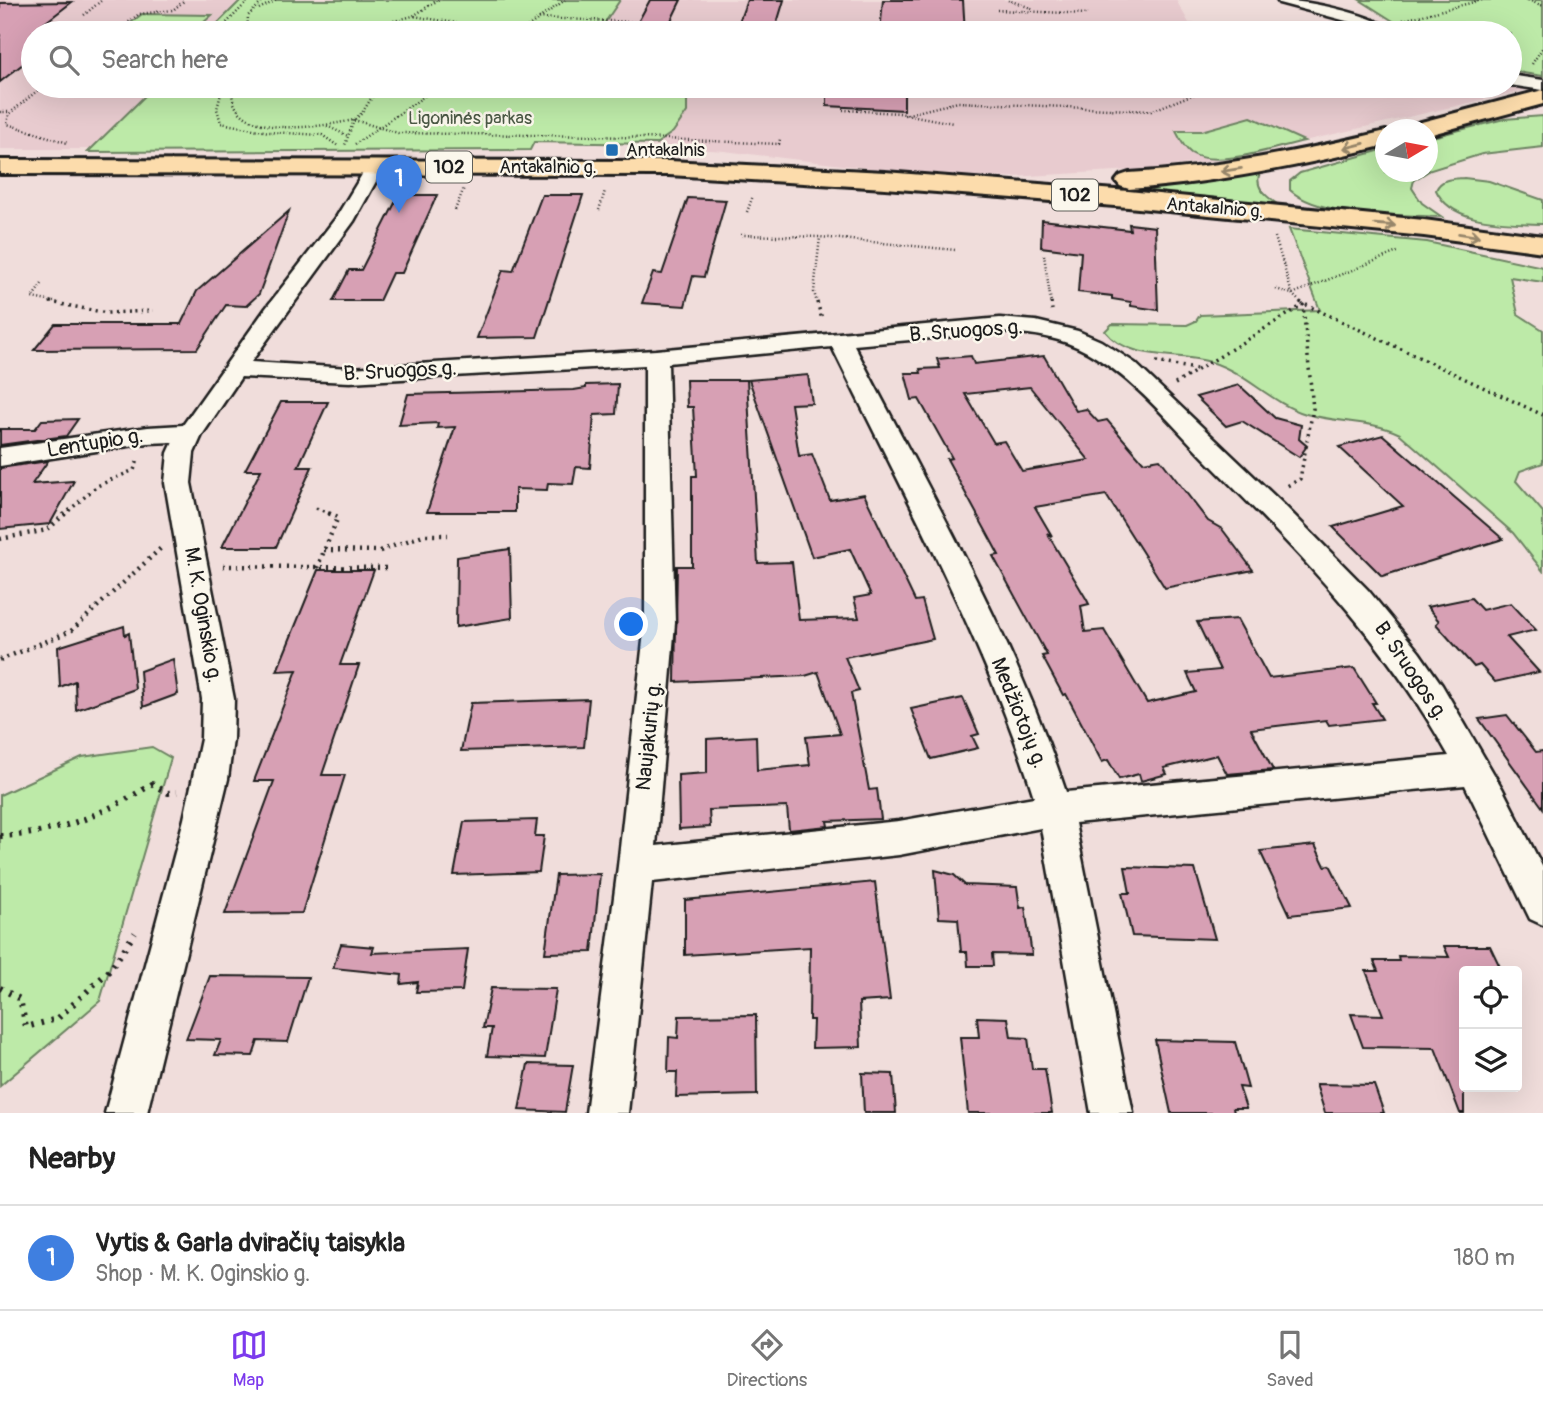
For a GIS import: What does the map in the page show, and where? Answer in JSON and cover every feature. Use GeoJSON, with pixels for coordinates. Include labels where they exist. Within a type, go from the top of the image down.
{"type":"FeatureCollection","features":[{"type":"Feature","properties":{"kind":"main road"},"geometry":{"type":"LineString","coordinates":[[1438,125],[1543,97]]}},
{"type":"Feature","properties":{"kind":"main road"},"geometry":{"type":"LineString","coordinates":[[1476,115],[1543,110]]}},
{"type":"Feature","properties":{"kind":"main road","name":"Antakalnio g."},"geometry":{"type":"LineString","coordinates":[[885,180],[1032,183],[1155,180],[1216,173],[1375,140]]}},
{"type":"Feature","properties":{"kind":"main road"},"geometry":{"type":"LineString","coordinates":[[1323,153],[1280,175],[1279,189],[1299,205],[1346,221]]}},
{"type":"Feature","properties":{"kind":"main road","name":"Antakalnio g."},"geometry":{"type":"LineString","coordinates":[[0,167],[669,168],[885,180],[1128,199],[1424,228],[1543,247]]}},
{"type":"Feature","properties":{"kind":"street"},"geometry":{"type":"LineString","coordinates":[[1284,0],[1363,21]]}},
{"type":"Feature","properties":{"kind":"street"},"geometry":{"type":"LineString","coordinates":[[1522,82],[1543,85]]}},
{"type":"Feature","properties":{"kind":"street","name":"M. K. Oginskio g."},"geometry":{"type":"LineString","coordinates":[[126,1113],[210,782],[220,727],[218,699],[177,468],[190,433],[344,221],[375,167]]}},
{"type":"Feature","properties":{"kind":"street","name":"B. Sruogos g."},"geometry":{"type":"LineString","coordinates":[[235,369],[350,375],[656,357],[835,343],[1000,325],[1034,326],[1075,337],[1096,347],[1120,364],[1157,396],[1262,499],[1379,621],[1432,695],[1543,906]]}},
{"type":"Feature","properties":{"kind":"street","name":"Medžiotojų g."},"geometry":{"type":"LineString","coordinates":[[835,343],[995,651],[1032,738],[1055,809],[1112,1113]]}},
{"type":"Feature","properties":{"kind":"street","name":"Naujakurių g."},"geometry":{"type":"LineString","coordinates":[[607,1113],[636,866],[660,623],[656,357]]}},
{"type":"Feature","properties":{"kind":"street","name":"Lentupio g."},"geometry":{"type":"LineString","coordinates":[[0,457],[148,435],[190,433]]}},
{"type":"Feature","properties":{"kind":"street"},"geometry":{"type":"LineString","coordinates":[[636,866],[879,840],[1004,821],[1055,809],[1472,769]]}},
{"type":"Feature","properties":{"kind":"path"},"geometry":{"type":"LineString","coordinates":[[84,15],[102,0]]}},
{"type":"Feature","properties":{"kind":"path"},"geometry":{"type":"LineString","coordinates":[[130,21],[139,14],[173,10],[186,0]]}},
{"type":"Feature","properties":{"kind":"path"},"geometry":{"type":"LineString","coordinates":[[229,21],[249,0]]}},
{"type":"Feature","properties":{"kind":"path"},"geometry":{"type":"LineString","coordinates":[[258,9],[264,0]]}},
{"type":"Feature","properties":{"kind":"path"},"geometry":{"type":"LineString","coordinates":[[248,21],[248,16],[277,0]]}},
{"type":"Feature","properties":{"kind":"path"},"geometry":{"type":"LineString","coordinates":[[392,21],[413,16],[438,0]]}},
{"type":"Feature","properties":{"kind":"path"},"geometry":{"type":"LineString","coordinates":[[536,21],[565,0]]}},
{"type":"Feature","properties":{"kind":"path"},"geometry":{"type":"LineString","coordinates":[[1008,0],[1041,12]]}},
{"type":"Feature","properties":{"kind":"path"},"geometry":{"type":"LineString","coordinates":[[1388,21],[1482,0]]}},
{"type":"Feature","properties":{"kind":"path"},"geometry":{"type":"LineString","coordinates":[[1528,0],[1543,6]]}},
{"type":"Feature","properties":{"kind":"path"},"geometry":{"type":"LineString","coordinates":[[997,10],[1088,14]]}},
{"type":"Feature","properties":{"kind":"path"},"geometry":{"type":"LineString","coordinates":[[413,16],[444,21]]}},
{"type":"Feature","properties":{"kind":"path"},"geometry":{"type":"LineString","coordinates":[[540,18],[611,21]]}},
{"type":"Feature","properties":{"kind":"path"},"geometry":{"type":"LineString","coordinates":[[28,98],[11,112],[7,124],[76,145]]}},
{"type":"Feature","properties":{"kind":"path"},"geometry":{"type":"LineString","coordinates":[[219,98],[216,115],[221,122],[269,132],[328,136],[343,153]]}},
{"type":"Feature","properties":{"kind":"path"},"geometry":{"type":"LineString","coordinates":[[232,98],[233,105],[248,120],[288,127],[354,120],[398,133],[597,136],[779,144],[780,139]]}},
{"type":"Feature","properties":{"kind":"path"},"geometry":{"type":"LineString","coordinates":[[343,153],[354,120],[371,98]]}},
{"type":"Feature","properties":{"kind":"path"},"geometry":{"type":"LineString","coordinates":[[343,153],[421,98]]}},
{"type":"Feature","properties":{"kind":"path"},"geometry":{"type":"LineString","coordinates":[[904,114],[958,102],[1151,111],[1184,98]]}},
{"type":"Feature","properties":{"kind":"path"},"geometry":{"type":"LineString","coordinates":[[843,110],[904,114],[953,123]]}},
{"type":"Feature","properties":{"kind":"path"},"geometry":{"type":"LineString","coordinates":[[0,112],[11,112]]}},
{"type":"Feature","properties":{"kind":"path"},"geometry":{"type":"LineString","coordinates":[[326,125],[348,136]]}},
{"type":"Feature","properties":{"kind":"path"},"geometry":{"type":"LineString","coordinates":[[455,210],[465,186]]}},
{"type":"Feature","properties":{"kind":"path"},"geometry":{"type":"LineString","coordinates":[[599,210],[606,188]]}},
{"type":"Feature","properties":{"kind":"path"},"geometry":{"type":"LineString","coordinates":[[747,212],[753,195]]}},
{"type":"Feature","properties":{"kind":"path"},"geometry":{"type":"LineString","coordinates":[[741,235],[820,237],[956,250]]}},
{"type":"Feature","properties":{"kind":"path"},"geometry":{"type":"LineString","coordinates":[[820,237],[814,292],[835,343]]}},
{"type":"Feature","properties":{"kind":"path"},"geometry":{"type":"LineString","coordinates":[[1275,237],[1292,294]]}},
{"type":"Feature","properties":{"kind":"path"},"geometry":{"type":"LineString","coordinates":[[1292,294],[1405,249]]}},
{"type":"Feature","properties":{"kind":"path"},"geometry":{"type":"LineString","coordinates":[[1044,255],[1053,319]]}},
{"type":"Feature","properties":{"kind":"path"},"geometry":{"type":"LineString","coordinates":[[42,284],[32,298],[107,313],[153,311]]}},
{"type":"Feature","properties":{"kind":"path"},"geometry":{"type":"LineString","coordinates":[[1276,289],[1292,294],[1303,305],[1543,415]]}},
{"type":"Feature","properties":{"kind":"path"},"geometry":{"type":"LineString","coordinates":[[1157,396],[1222,352],[1303,305]]}},
{"type":"Feature","properties":{"kind":"path"},"geometry":{"type":"LineString","coordinates":[[1262,499],[1300,479],[1313,410],[1303,305]]}},
{"type":"Feature","properties":{"kind":"path"},"geometry":{"type":"LineString","coordinates":[[0,538],[47,530],[96,485],[134,470],[143,449]]}},
{"type":"Feature","properties":{"kind":"path"},"geometry":{"type":"LineString","coordinates":[[316,508],[338,517],[317,568]]}},
{"type":"Feature","properties":{"kind":"path"},"geometry":{"type":"LineString","coordinates":[[0,660],[71,631],[186,525]]}},
{"type":"Feature","properties":{"kind":"path"},"geometry":{"type":"LineString","coordinates":[[324,550],[380,551],[423,535],[448,535]]}},
{"type":"Feature","properties":{"kind":"path"},"geometry":{"type":"LineString","coordinates":[[194,566],[390,568]]}},
{"type":"Feature","properties":{"kind":"path"},"geometry":{"type":"LineString","coordinates":[[0,836],[32,836],[83,822],[108,813],[152,784],[167,793],[191,792],[210,782]]}},
{"type":"Feature","properties":{"kind":"path"},"geometry":{"type":"LineString","coordinates":[[0,988],[20,999],[26,1027],[57,1019],[110,970],[141,927]]}},
{"type":"Feature","properties":{"kind":"shaded area"},"geometry":{"type":"Polygon","coordinates":[[[0,0],[1176,0],[1188,21],[21,21],[21,98],[1491,98],[1400,119],[1375,119],[1375,125],[1304,141],[1251,117],[1201,131],[1194,155],[1218,160],[1151,169],[1011,177],[917,174],[724,151],[614,143],[534,142],[530,150],[88,152],[90,149],[0,149],[0,0]]]}},
{"type":"Feature","properties":{"kind":"shaded area"},"geometry":{"type":"Polygon","coordinates":[[[1522,73],[1543,76],[1543,86],[1522,91],[1522,73]]]}},
{"type":"Feature","properties":{"kind":"green space"},"geometry":{"type":"Polygon","coordinates":[[[241,0],[620,0],[606,21],[220,21],[241,0]]]}},
{"type":"Feature","properties":{"kind":"green space"},"geometry":{"type":"Polygon","coordinates":[[[1360,0],[1543,0],[1543,76],[1522,73],[1522,21],[1393,21],[1360,0]]]}},
{"type":"Feature","properties":{"kind":"green space"},"geometry":{"type":"Polygon","coordinates":[[[142,14],[212,15],[205,21],[133,21],[142,14]]]}},
{"type":"Feature","properties":{"kind":"green space","name":"Ligoninės parkas"},"geometry":{"type":"Polygon","coordinates":[[[143,98],[687,98],[687,112],[673,132],[656,144],[534,142],[530,150],[88,152],[143,98]]]}},
{"type":"Feature","properties":{"kind":"green space"},"geometry":{"type":"Polygon","coordinates":[[[1543,116],[1543,147],[1482,154],[1438,168],[1438,136],[1504,119],[1543,116]]]}},
{"type":"Feature","properties":{"kind":"green space"},"geometry":{"type":"Polygon","coordinates":[[[1251,117],[1304,141],[1246,155],[1215,159],[1191,153],[1176,131],[1201,131],[1251,117]]]}},
{"type":"Feature","properties":{"kind":"green space"},"geometry":{"type":"Polygon","coordinates":[[[1375,152],[1375,182],[1414,182],[1412,188],[1422,203],[1442,217],[1362,213],[1321,206],[1290,190],[1290,181],[1300,173],[1375,152]]]}},
{"type":"Feature","properties":{"kind":"green space"},"geometry":{"type":"Polygon","coordinates":[[[1260,172],[1260,188],[1281,207],[1110,189],[1202,182],[1260,172]]]}},
{"type":"Feature","properties":{"kind":"green space"},"geometry":{"type":"Polygon","coordinates":[[[1464,178],[1489,181],[1543,200],[1543,224],[1484,220],[1455,210],[1444,202],[1436,190],[1444,181],[1464,178]]]}},
{"type":"Feature","properties":{"kind":"green space"},"geometry":{"type":"Polygon","coordinates":[[[1289,229],[1427,242],[1543,267],[1543,282],[1510,277],[1518,314],[1543,330],[1543,463],[1520,471],[1516,481],[1543,512],[1543,571],[1513,533],[1400,434],[1377,426],[1306,414],[1281,403],[1224,367],[1198,359],[1140,351],[1115,341],[1105,331],[1112,324],[1187,325],[1196,321],[1200,315],[1320,310],[1289,229]]]}},
{"type":"Feature","properties":{"kind":"green space"},"geometry":{"type":"Polygon","coordinates":[[[152,747],[171,758],[100,1001],[0,1086],[0,795],[82,757],[152,747]]]}},
{"type":"Feature","properties":{"kind":"building"},"geometry":{"type":"Polygon","coordinates":[[[650,0],[681,0],[671,21],[639,21],[650,0]]]}},
{"type":"Feature","properties":{"kind":"building"},"geometry":{"type":"Polygon","coordinates":[[[747,0],[784,0],[778,21],[739,21],[747,0]]]}},
{"type":"Feature","properties":{"kind":"building"},"geometry":{"type":"Polygon","coordinates":[[[883,0],[963,0],[964,21],[881,21],[883,0]]]}},
{"type":"Feature","properties":{"kind":"building"},"geometry":{"type":"Polygon","coordinates":[[[72,2],[47,21],[21,21],[21,65],[0,82],[0,3],[72,2]]]}},
{"type":"Feature","properties":{"kind":"building"},"geometry":{"type":"Polygon","coordinates":[[[827,98],[904,98],[904,110],[827,106],[827,98]]]}},
{"type":"Feature","properties":{"kind":"building"},"geometry":{"type":"Polygon","coordinates":[[[399,195],[437,195],[402,273],[392,273],[379,301],[333,301],[349,270],[361,270],[399,195]]]}},
{"type":"Feature","properties":{"kind":"building"},"geometry":{"type":"Polygon","coordinates":[[[542,195],[583,195],[537,337],[477,338],[503,270],[513,271],[542,195]]]}},
{"type":"Feature","properties":{"kind":"building"},"geometry":{"type":"Polygon","coordinates":[[[688,198],[726,200],[704,277],[693,276],[685,306],[642,303],[653,273],[662,274],[688,198]]]}},
{"type":"Feature","properties":{"kind":"building"},"geometry":{"type":"Polygon","coordinates":[[[289,211],[259,294],[246,306],[226,305],[197,349],[34,350],[55,324],[181,324],[197,291],[289,211]]]}},
{"type":"Feature","properties":{"kind":"building"},"geometry":{"type":"Polygon","coordinates":[[[1042,220],[1130,230],[1129,224],[1155,227],[1158,310],[1131,306],[1131,302],[1112,299],[1112,296],[1078,292],[1081,252],[1041,247],[1042,220]]]}},
{"type":"Feature","properties":{"kind":"building"},"geometry":{"type":"Polygon","coordinates":[[[971,356],[974,364],[1044,356],[1076,411],[1086,409],[1098,422],[1107,420],[1143,462],[1160,459],[1208,521],[1222,529],[1253,570],[1165,588],[1106,495],[1035,507],[1052,536],[1047,533],[1089,604],[1081,606],[1085,632],[1104,630],[1147,703],[1196,692],[1187,673],[1220,670],[1197,622],[1237,619],[1269,678],[1354,668],[1376,703],[1372,703],[1382,719],[1329,725],[1326,720],[1251,729],[1273,770],[1227,774],[1217,755],[1164,768],[1167,774],[1141,781],[1139,774],[1119,779],[1108,760],[1102,762],[1066,694],[1063,695],[1042,656],[1047,655],[993,556],[999,555],[947,459],[952,458],[919,399],[912,400],[905,373],[921,373],[920,369],[940,368],[937,359],[971,356]],[[1030,387],[965,394],[994,443],[1004,441],[1022,471],[1089,460],[1030,387]]]}},
{"type":"Feature","properties":{"kind":"building"},"geometry":{"type":"Polygon","coordinates":[[[808,375],[812,403],[791,404],[799,456],[812,454],[830,500],[864,494],[915,601],[922,600],[933,639],[845,657],[859,691],[851,693],[869,790],[877,789],[881,819],[827,821],[828,826],[789,830],[787,807],[709,810],[710,827],[679,829],[678,775],[707,773],[707,739],[756,736],[757,770],[810,765],[806,737],[840,734],[818,672],[805,676],[675,682],[677,566],[692,566],[692,476],[697,476],[693,407],[687,407],[686,380],[747,380],[758,563],[792,562],[799,620],[859,618],[854,598],[871,595],[850,549],[812,557],[749,380],[808,375]]]}},
{"type":"Feature","properties":{"kind":"building"},"geometry":{"type":"Polygon","coordinates":[[[618,384],[616,414],[594,415],[590,468],[576,467],[573,484],[548,483],[547,490],[515,489],[515,512],[427,512],[455,427],[437,428],[438,423],[399,425],[408,394],[574,390],[586,388],[586,385],[618,384]]]}},
{"type":"Feature","properties":{"kind":"building"},"geometry":{"type":"Polygon","coordinates":[[[1239,385],[1275,418],[1301,425],[1299,439],[1307,446],[1299,457],[1242,421],[1226,426],[1196,397],[1239,385]]]}},
{"type":"Feature","properties":{"kind":"building"},"geometry":{"type":"Polygon","coordinates":[[[281,402],[328,402],[298,467],[312,467],[276,547],[222,547],[261,470],[245,470],[281,402]]]}},
{"type":"Feature","properties":{"kind":"building"},"geometry":{"type":"Polygon","coordinates":[[[78,419],[66,436],[0,445],[0,429],[35,429],[42,420],[78,419]]]}},
{"type":"Feature","properties":{"kind":"building"},"geometry":{"type":"Polygon","coordinates":[[[1383,435],[1503,539],[1382,576],[1333,527],[1403,506],[1339,447],[1383,435]]]}},
{"type":"Feature","properties":{"kind":"building"},"geometry":{"type":"Polygon","coordinates":[[[48,461],[32,484],[74,481],[50,524],[0,529],[0,468],[48,461]]]}},
{"type":"Feature","properties":{"kind":"building"},"geometry":{"type":"Polygon","coordinates":[[[510,549],[512,618],[456,627],[457,557],[510,549]]]}},
{"type":"Feature","properties":{"kind":"building"},"geometry":{"type":"Polygon","coordinates":[[[318,570],[374,570],[340,665],[359,665],[322,775],[345,775],[302,913],[225,914],[274,781],[254,781],[297,670],[277,671],[318,570]]]}},
{"type":"Feature","properties":{"kind":"building"},"geometry":{"type":"Polygon","coordinates":[[[1471,598],[1482,610],[1511,603],[1536,630],[1507,637],[1539,672],[1495,682],[1480,665],[1474,667],[1436,624],[1439,621],[1427,607],[1471,598]]]}},
{"type":"Feature","properties":{"kind":"building"},"geometry":{"type":"Polygon","coordinates":[[[124,626],[125,635],[129,633],[135,689],[76,710],[75,681],[60,687],[58,647],[124,626]]]}},
{"type":"Feature","properties":{"kind":"building"},"geometry":{"type":"Polygon","coordinates":[[[173,659],[178,694],[143,707],[140,671],[173,659]]]}},
{"type":"Feature","properties":{"kind":"building"},"geometry":{"type":"Polygon","coordinates":[[[963,698],[979,734],[972,736],[978,748],[931,759],[911,709],[963,698]]]}},
{"type":"Feature","properties":{"kind":"building"},"geometry":{"type":"Polygon","coordinates":[[[589,699],[584,747],[461,751],[471,703],[589,699]]]}},
{"type":"Feature","properties":{"kind":"building"},"geometry":{"type":"Polygon","coordinates":[[[1507,715],[1536,752],[1543,751],[1543,808],[1479,719],[1507,715]]]}},
{"type":"Feature","properties":{"kind":"building"},"geometry":{"type":"Polygon","coordinates":[[[537,820],[535,836],[544,836],[539,872],[454,875],[464,822],[537,820]]]}},
{"type":"Feature","properties":{"kind":"building"},"geometry":{"type":"Polygon","coordinates":[[[1315,845],[1325,866],[1330,865],[1352,908],[1290,915],[1260,851],[1315,845]]]}},
{"type":"Feature","properties":{"kind":"building"},"geometry":{"type":"Polygon","coordinates":[[[1125,867],[1195,869],[1215,939],[1132,936],[1122,893],[1130,893],[1125,867]]]}},
{"type":"Feature","properties":{"kind":"building"},"geometry":{"type":"Polygon","coordinates":[[[935,870],[954,875],[965,885],[1017,887],[1020,908],[1025,907],[1032,955],[992,954],[993,966],[968,966],[967,952],[961,952],[958,919],[939,918],[935,870]]]}},
{"type":"Feature","properties":{"kind":"building"},"geometry":{"type":"Polygon","coordinates":[[[600,874],[592,952],[545,953],[556,875],[600,874]]]}},
{"type":"Feature","properties":{"kind":"building"},"geometry":{"type":"Polygon","coordinates":[[[875,882],[890,1000],[859,1002],[861,1047],[812,1048],[813,1020],[809,1020],[810,947],[685,955],[685,900],[875,882]]]}},
{"type":"Feature","properties":{"kind":"building"},"geometry":{"type":"Polygon","coordinates":[[[341,944],[374,947],[372,953],[468,949],[462,991],[416,992],[418,982],[401,984],[402,975],[333,968],[341,944]]]}},
{"type":"Feature","properties":{"kind":"building"},"geometry":{"type":"Polygon","coordinates":[[[1444,946],[1490,946],[1500,966],[1459,966],[1459,1092],[1464,1092],[1464,1113],[1460,1113],[1435,1048],[1363,1047],[1351,1014],[1383,1015],[1366,971],[1378,971],[1374,961],[1399,961],[1398,956],[1449,957],[1444,946]]]}},
{"type":"Feature","properties":{"kind":"building"},"geometry":{"type":"Polygon","coordinates":[[[210,976],[308,977],[288,1042],[258,1041],[253,1056],[215,1055],[221,1040],[186,1039],[210,976]]]}},
{"type":"Feature","properties":{"kind":"building"},"geometry":{"type":"Polygon","coordinates":[[[491,988],[556,989],[545,1058],[487,1056],[492,1028],[483,1028],[491,988]]]}},
{"type":"Feature","properties":{"kind":"building"},"geometry":{"type":"Polygon","coordinates":[[[756,1015],[757,1095],[676,1097],[677,1072],[668,1072],[669,1037],[678,1038],[679,1016],[756,1015]]]}},
{"type":"Feature","properties":{"kind":"building"},"geometry":{"type":"Polygon","coordinates":[[[977,1017],[1008,1018],[1011,1037],[1028,1038],[1032,1069],[1045,1069],[1052,1113],[968,1113],[960,1037],[979,1037],[977,1017]]]}},
{"type":"Feature","properties":{"kind":"building"},"geometry":{"type":"Polygon","coordinates":[[[1155,1040],[1235,1042],[1248,1088],[1239,1087],[1246,1108],[1233,1108],[1234,1113],[1171,1113],[1155,1040]]]}},
{"type":"Feature","properties":{"kind":"building"},"geometry":{"type":"Polygon","coordinates":[[[528,1064],[573,1065],[565,1112],[519,1110],[528,1064]]]}},
{"type":"Feature","properties":{"kind":"building"},"geometry":{"type":"Polygon","coordinates":[[[862,1073],[893,1074],[896,1113],[864,1113],[862,1073]]]}},
{"type":"Feature","properties":{"kind":"building"},"geometry":{"type":"Polygon","coordinates":[[[1316,1084],[1374,1085],[1384,1113],[1325,1113],[1316,1084]]]}},
{"type":"Feature","properties":{"kind":"place","name":"Antakalnis"},"geometry":{"type":"Point","coordinates":[612,150]}},
{"type":"Feature","properties":{"kind":"place","name":"Vytis & Garla dviračių taisykla"},"geometry":{"type":"Point","coordinates":[399,213]}}]}
